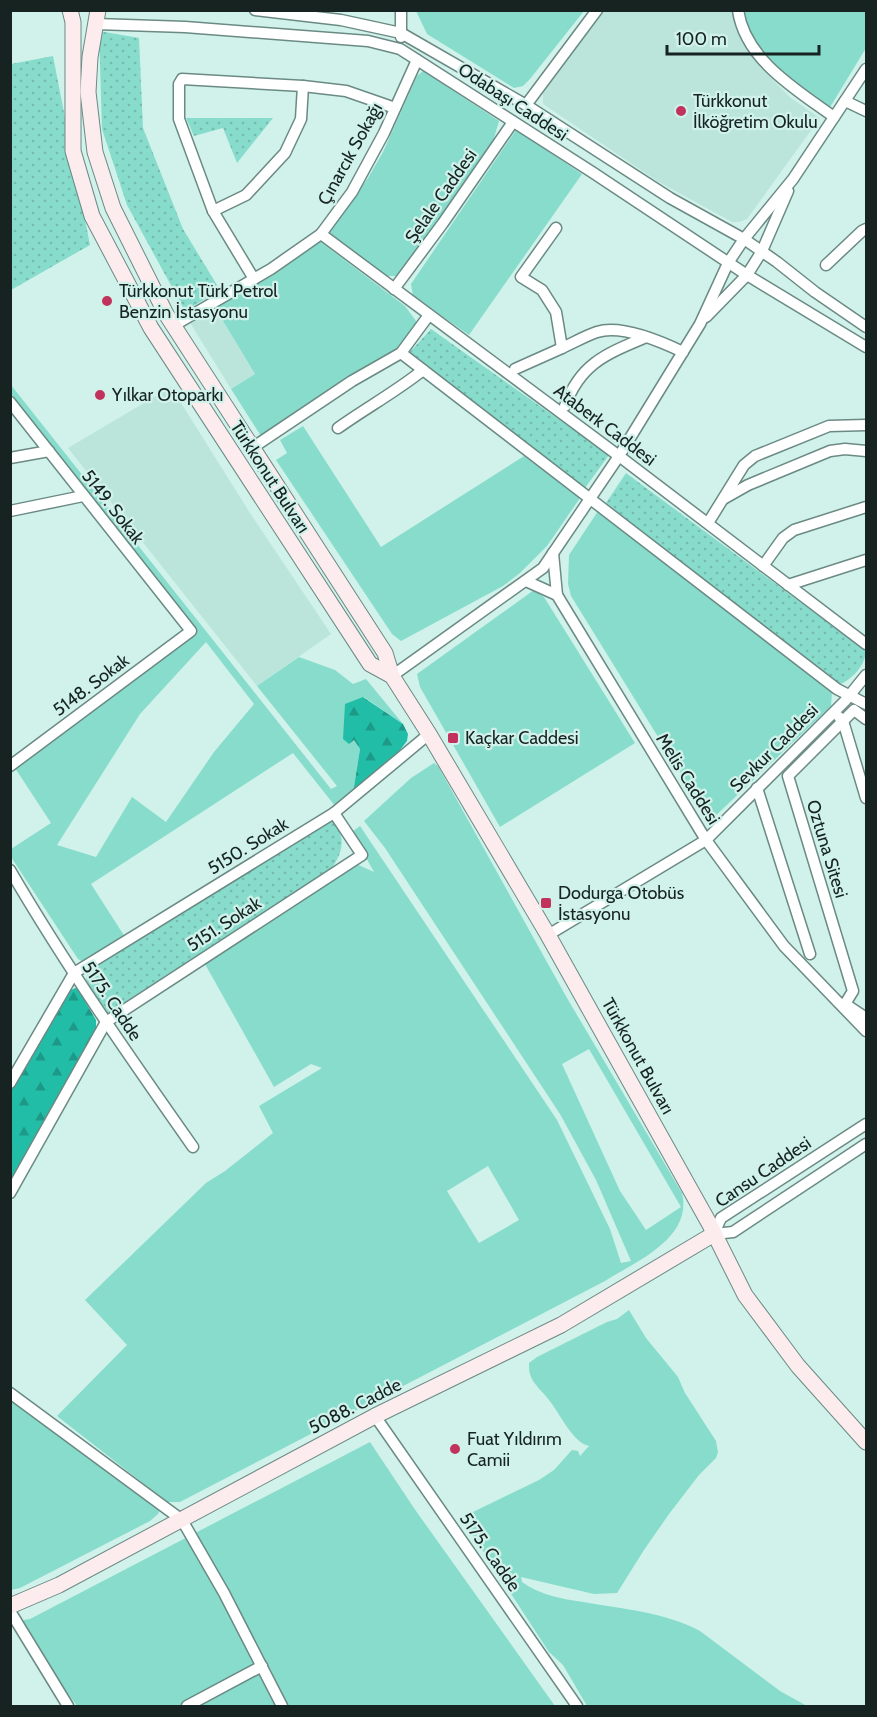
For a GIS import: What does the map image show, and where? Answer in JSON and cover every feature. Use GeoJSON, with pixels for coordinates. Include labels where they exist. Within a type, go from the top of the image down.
{"type":"FeatureCollection","features":[{"type":"Feature","properties":{"kind":"street","name":"Odabaşı Caddesi"},"geometry":{"type":"LineString","coordinates":[[255,10],[341,20],[401,33],[526,105],[670,198],[744,239],[867,327]]}},
{"type":"Feature","properties":{"kind":"street"},"geometry":{"type":"LineString","coordinates":[[400,49],[401,10]]}},
{"type":"Feature","properties":{"kind":"street"},"geometry":{"type":"LineString","coordinates":[[526,105],[597,10]]}},
{"type":"Feature","properties":{"kind":"street"},"geometry":{"type":"LineString","coordinates":[[738,10],[740,22],[748,38],[775,74],[834,117]]}},
{"type":"Feature","properties":{"kind":"street"},"geometry":{"type":"LineString","coordinates":[[71,16],[97,17]]}},
{"type":"Feature","properties":{"kind":"street","name":"Türkkonut Bulvarı"},"geometry":{"type":"LineString","coordinates":[[71,16],[73,151],[92,216],[151,328],[233,456],[370,664],[392,676]]}},
{"type":"Feature","properties":{"kind":"street","name":"Odabaşı Caddesi"},"geometry":{"type":"LineString","coordinates":[[97,17],[207,29],[368,41],[400,49],[728,263],[867,347]]}},
{"type":"Feature","properties":{"kind":"street","name":"Türkkonut Bulvarı"},"geometry":{"type":"LineString","coordinates":[[97,17],[90,57],[88,92],[95,152],[113,208],[173,327],[385,653],[392,676],[548,935],[714,1234],[745,1295],[798,1366],[867,1442]]}},
{"type":"Feature","properties":{"kind":"street","name":"Çınarcık Sokağı"},"geometry":{"type":"LineString","coordinates":[[173,327],[254,279],[321,234],[352,192],[417,60]]}},
{"type":"Feature","properties":{"kind":"street"},"geometry":{"type":"LineString","coordinates":[[392,676],[543,568],[620,456],[700,324],[728,263],[744,239],[793,178],[867,69]]}},
{"type":"Feature","properties":{"kind":"street"},"geometry":{"type":"LineString","coordinates":[[254,279],[213,211],[179,119],[179,84],[182,79],[303,86],[346,91],[395,108]]}},
{"type":"Feature","properties":{"kind":"street"},"geometry":{"type":"LineString","coordinates":[[213,211],[246,195],[285,153],[302,119],[303,86]]}},
{"type":"Feature","properties":{"kind":"street"},"geometry":{"type":"LineString","coordinates":[[845,101],[867,111]]}},
{"type":"Feature","properties":{"kind":"street","name":"Şelale Caddesi"},"geometry":{"type":"LineString","coordinates":[[394,289],[450,214],[513,122]]}},
{"type":"Feature","properties":{"kind":"street"},"geometry":{"type":"LineString","coordinates":[[700,324],[747,275],[762,251],[793,178]]}},
{"type":"Feature","properties":{"kind":"street"},"geometry":{"type":"LineString","coordinates":[[556,228],[521,278],[542,290],[556,312],[562,348]]}},
{"type":"Feature","properties":{"kind":"street"},"geometry":{"type":"LineString","coordinates":[[826,265],[867,229]]}},
{"type":"Feature","properties":{"kind":"street","name":"Ataberk Caddesi"},"geometry":{"type":"LineString","coordinates":[[321,234],[620,456],[867,644]]}},
{"type":"Feature","properties":{"kind":"street"},"geometry":{"type":"LineString","coordinates":[[252,448],[352,381],[401,354],[429,315]]}},
{"type":"Feature","properties":{"kind":"street"},"geometry":{"type":"LineString","coordinates":[[515,369],[597,332],[617,329],[683,351]]}},
{"type":"Feature","properties":{"kind":"street"},"geometry":{"type":"LineString","coordinates":[[565,406],[572,386],[590,366],[616,350],[644,338]]}},
{"type":"Feature","properties":{"kind":"street"},"geometry":{"type":"LineString","coordinates":[[401,354],[591,498],[837,690],[867,704]]}},
{"type":"Feature","properties":{"kind":"street"},"geometry":{"type":"LineString","coordinates":[[338,428],[409,382],[423,370]]}},
{"type":"Feature","properties":{"kind":"street","name":"5149. Sokak"},"geometry":{"type":"LineString","coordinates":[[10,402],[191,631]]}},
{"type":"Feature","properties":{"kind":"street"},"geometry":{"type":"LineString","coordinates":[[708,523],[744,465],[755,456],[829,426],[867,425]]}},
{"type":"Feature","properties":{"kind":"street"},"geometry":{"type":"LineString","coordinates":[[725,498],[748,485],[830,451],[845,449],[867,451]]}},
{"type":"Feature","properties":{"kind":"street"},"geometry":{"type":"LineString","coordinates":[[10,458],[49,451]]}},
{"type":"Feature","properties":{"kind":"street"},"geometry":{"type":"LineString","coordinates":[[10,511],[83,496]]}},
{"type":"Feature","properties":{"kind":"street"},"geometry":{"type":"LineString","coordinates":[[764,566],[783,538],[794,530],[867,507]]}},
{"type":"Feature","properties":{"kind":"street"},"geometry":{"type":"LineString","coordinates":[[526,581],[557,595],[553,553]]}},
{"type":"Feature","properties":{"kind":"street"},"geometry":{"type":"LineString","coordinates":[[788,585],[867,560]]}},
{"type":"Feature","properties":{"kind":"street","name":"Melis Caddesi"},"geometry":{"type":"LineString","coordinates":[[557,595],[706,840],[784,946],[867,1031]]}},
{"type":"Feature","properties":{"kind":"street","name":"5148. Sokak"},"geometry":{"type":"LineString","coordinates":[[10,766],[191,631]]}},
{"type":"Feature","properties":{"kind":"street","name":"Sevkur Caddesi"},"geometry":{"type":"LineString","coordinates":[[548,935],[706,840],[834,712],[867,675]]}},
{"type":"Feature","properties":{"kind":"street"},"geometry":{"type":"LineString","coordinates":[[843,721],[854,710],[867,719]]}},
{"type":"Feature","properties":{"kind":"street"},"geometry":{"type":"LineString","coordinates":[[834,712],[843,721],[867,798]]}},
{"type":"Feature","properties":{"kind":"street","name":"Oztuna Sitesi"},"geometry":{"type":"LineString","coordinates":[[843,721],[788,777],[853,991],[845,1004]]}},
{"type":"Feature","properties":{"kind":"street","name":"5150. Sokak"},"geometry":{"type":"LineString","coordinates":[[74,973],[334,813],[429,734]]}},
{"type":"Feature","properties":{"kind":"street"},"geometry":{"type":"LineString","coordinates":[[757,789],[810,954]]}},
{"type":"Feature","properties":{"kind":"street","name":"5151. Sokak"},"geometry":{"type":"LineString","coordinates":[[106,1022],[362,855],[334,813]]}},
{"type":"Feature","properties":{"kind":"street","name":"5175. Cadde"},"geometry":{"type":"LineString","coordinates":[[10,870],[38,918],[106,1022],[193,1147]]}},
{"type":"Feature","properties":{"kind":"street"},"geometry":{"type":"LineString","coordinates":[[10,1083],[74,973]]}},
{"type":"Feature","properties":{"kind":"street","name":"Melis Caddesi"},"geometry":{"type":"LineString","coordinates":[[831,994],[867,1018]]}},
{"type":"Feature","properties":{"kind":"street"},"geometry":{"type":"LineString","coordinates":[[10,1193],[106,1022]]}},
{"type":"Feature","properties":{"kind":"street","name":"Cansu Caddesi"},"geometry":{"type":"LineString","coordinates":[[867,1124],[721,1218],[714,1234],[733,1232],[867,1144]]}},
{"type":"Feature","properties":{"kind":"street","name":"5088. Cadde"},"geometry":{"type":"LineString","coordinates":[[10,1606],[59,1585],[375,1416],[561,1324],[714,1234]]}},
{"type":"Feature","properties":{"kind":"street"},"geometry":{"type":"LineString","coordinates":[[10,1393],[182,1520],[224,1593],[282,1707]]}},
{"type":"Feature","properties":{"kind":"street","name":"5175. Cadde"},"geometry":{"type":"LineString","coordinates":[[375,1416],[577,1707]]}},
{"type":"Feature","properties":{"kind":"street"},"geometry":{"type":"LineString","coordinates":[[10,1611],[68,1707]]}},
{"type":"Feature","properties":{"kind":"street"},"geometry":{"type":"LineString","coordinates":[[187,1707],[262,1666]]}},
{"type":"Feature","properties":{"kind":"shaded area","name":"Türkkonut İlköğretim Okulu"},"geometry":{"type":"Polygon","coordinates":[[[604,11],[733,11],[740,37],[761,68],[791,98],[820,118],[747,219],[732,222],[657,181],[543,104],[543,93],[604,11]]]}},
{"type":"Feature","properties":{"kind":"shaded area"},"geometry":{"type":"Polygon","coordinates":[[[214,306],[255,374],[231,389],[189,321],[214,306]]]}},
{"type":"Feature","properties":{"kind":"shaded area"},"geometry":{"type":"Polygon","coordinates":[[[171,387],[250,513],[331,634],[257,686],[68,448],[171,387]]]}},
{"type":"Feature","properties":{"kind":"green space"},"geometry":{"type":"Polygon","coordinates":[[[416,11],[584,11],[530,79],[523,86],[514,88],[427,34],[416,11]]]}},
{"type":"Feature","properties":{"kind":"green space"},"geometry":{"type":"Polygon","coordinates":[[[742,11],[866,11],[866,48],[829,109],[788,78],[764,55],[746,27],[742,11]]]}},
{"type":"Feature","properties":{"kind":"green space"},"geometry":{"type":"Polygon","coordinates":[[[99,31],[139,38],[143,128],[183,229],[220,290],[185,311],[127,205],[102,129],[99,31]]]}},
{"type":"Feature","properties":{"kind":"green space"},"geometry":{"type":"Polygon","coordinates":[[[53,56],[90,245],[11,290],[11,64],[53,56]]]}},
{"type":"Feature","properties":{"kind":"green space"},"geometry":{"type":"Polygon","coordinates":[[[423,71],[499,121],[491,148],[399,276],[387,276],[328,232],[368,178],[383,152],[417,76],[423,71]]]}},
{"type":"Feature","properties":{"kind":"green space"},"geometry":{"type":"Polygon","coordinates":[[[186,118],[273,118],[237,163],[223,128],[194,136],[186,118]]]}},
{"type":"Feature","properties":{"kind":"green space"},"geometry":{"type":"Polygon","coordinates":[[[516,130],[582,174],[469,335],[413,296],[411,284],[516,130]]]}},
{"type":"Feature","properties":{"kind":"green space"},"geometry":{"type":"Polygon","coordinates":[[[318,240],[405,306],[416,321],[416,328],[396,351],[261,436],[231,389],[255,374],[214,306],[301,254],[318,240]]]}},
{"type":"Feature","properties":{"kind":"green space"},"geometry":{"type":"Polygon","coordinates":[[[431,329],[609,455],[585,488],[409,353],[431,329]]]}},
{"type":"Feature","properties":{"kind":"green space"},"geometry":{"type":"Polygon","coordinates":[[[11,385],[331,789],[337,786],[257,686],[299,657],[335,670],[353,684],[366,679],[403,724],[364,697],[354,740],[360,749],[353,793],[335,806],[293,753],[91,884],[125,937],[83,962],[78,959],[11,857],[11,849],[51,823],[15,768],[195,628],[11,393],[11,385]],[[206,642],[140,714],[57,845],[96,857],[132,797],[166,822],[214,752],[254,704],[206,642]]]}},
{"type":"Feature","properties":{"kind":"green space"},"geometry":{"type":"Polygon","coordinates":[[[303,426],[381,547],[524,456],[580,498],[547,546],[520,573],[503,586],[401,641],[392,634],[276,460],[287,453],[280,440],[303,426]]]}},
{"type":"Feature","properties":{"kind":"green space"},"geometry":{"type":"Polygon","coordinates":[[[626,473],[866,651],[857,671],[839,685],[606,503],[626,473]]]}},
{"type":"Feature","properties":{"kind":"green space"},"geometry":{"type":"Polygon","coordinates":[[[598,511],[832,692],[831,706],[710,821],[571,596],[568,584],[569,555],[598,511]]]}},
{"type":"Feature","properties":{"kind":"green space"},"geometry":{"type":"Polygon","coordinates":[[[534,590],[544,597],[635,743],[500,827],[420,687],[417,674],[534,590]]]}},
{"type":"Feature","properties":{"kind":"green space"},"geometry":{"type":"Polygon","coordinates":[[[363,697],[403,724],[408,734],[407,741],[400,750],[353,793],[360,749],[354,740],[349,744],[343,739],[345,704],[363,697]]]}},
{"type":"Feature","properties":{"kind":"green space"},"geometry":{"type":"Polygon","coordinates":[[[434,763],[438,766],[567,998],[682,1193],[683,1209],[679,1223],[660,1246],[605,1281],[180,1502],[167,1502],[57,1416],[127,1345],[85,1300],[206,1183],[273,1133],[259,1106],[322,1068],[311,1064],[274,1087],[205,964],[354,863],[374,872],[352,832],[360,826],[557,1120],[610,1229],[621,1263],[631,1261],[596,1180],[560,1114],[385,848],[364,821],[411,778],[434,763]],[[589,1049],[562,1064],[620,1191],[646,1230],[681,1207],[589,1049]],[[488,1166],[447,1191],[479,1243],[519,1220],[488,1166]]]}},
{"type":"Feature","properties":{"kind":"green space"},"geometry":{"type":"Polygon","coordinates":[[[331,820],[339,832],[342,844],[339,856],[332,868],[108,1013],[103,1012],[86,979],[89,969],[331,820]]]}},
{"type":"Feature","properties":{"kind":"green space"},"geometry":{"type":"Polygon","coordinates":[[[75,988],[78,989],[96,1020],[96,1029],[11,1182],[11,1090],[64,994],[75,988]]]}},
{"type":"Feature","properties":{"kind":"green space"},"geometry":{"type":"Polygon","coordinates":[[[629,1310],[646,1338],[678,1377],[685,1393],[716,1441],[718,1452],[716,1458],[699,1475],[669,1514],[617,1593],[594,1594],[521,1577],[522,1582],[551,1596],[643,1612],[672,1619],[700,1631],[780,1691],[807,1706],[587,1706],[563,1665],[549,1652],[468,1528],[473,1512],[539,1480],[554,1470],[572,1450],[578,1451],[580,1456],[589,1446],[577,1439],[535,1383],[531,1377],[529,1363],[617,1319],[629,1310]]]}},
{"type":"Feature","properties":{"kind":"green space"},"geometry":{"type":"Polygon","coordinates":[[[10,1396],[161,1508],[150,1521],[20,1588],[11,1590],[10,1396]]]}},
{"type":"Feature","properties":{"kind":"green space"},"geometry":{"type":"Polygon","coordinates":[[[370,1442],[416,1511],[555,1706],[77,1706],[22,1628],[24,1620],[30,1619],[370,1442]]]}},
{"type":"Feature","properties":{"kind":"place","name":"Türkkonut İlköğretim Okulu"},"geometry":{"type":"Point","coordinates":[681,111]}},
{"type":"Feature","properties":{"kind":"place","name":"Türkkonut Türk Petrol Benzin İstasyonu"},"geometry":{"type":"Point","coordinates":[107,301]}},
{"type":"Feature","properties":{"kind":"place","name":"Yılkar Otoparkı"},"geometry":{"type":"Point","coordinates":[100,395]}},
{"type":"Feature","properties":{"kind":"place","name":"Kaçkar Caddesi"},"geometry":{"type":"Point","coordinates":[453,738]}},
{"type":"Feature","properties":{"kind":"place","name":"Dodurga Otobüs İstasyonu"},"geometry":{"type":"Point","coordinates":[546,903]}},
{"type":"Feature","properties":{"kind":"place","name":"Fuat Yıldırım Camii"},"geometry":{"type":"Point","coordinates":[455,1449]}}]}
